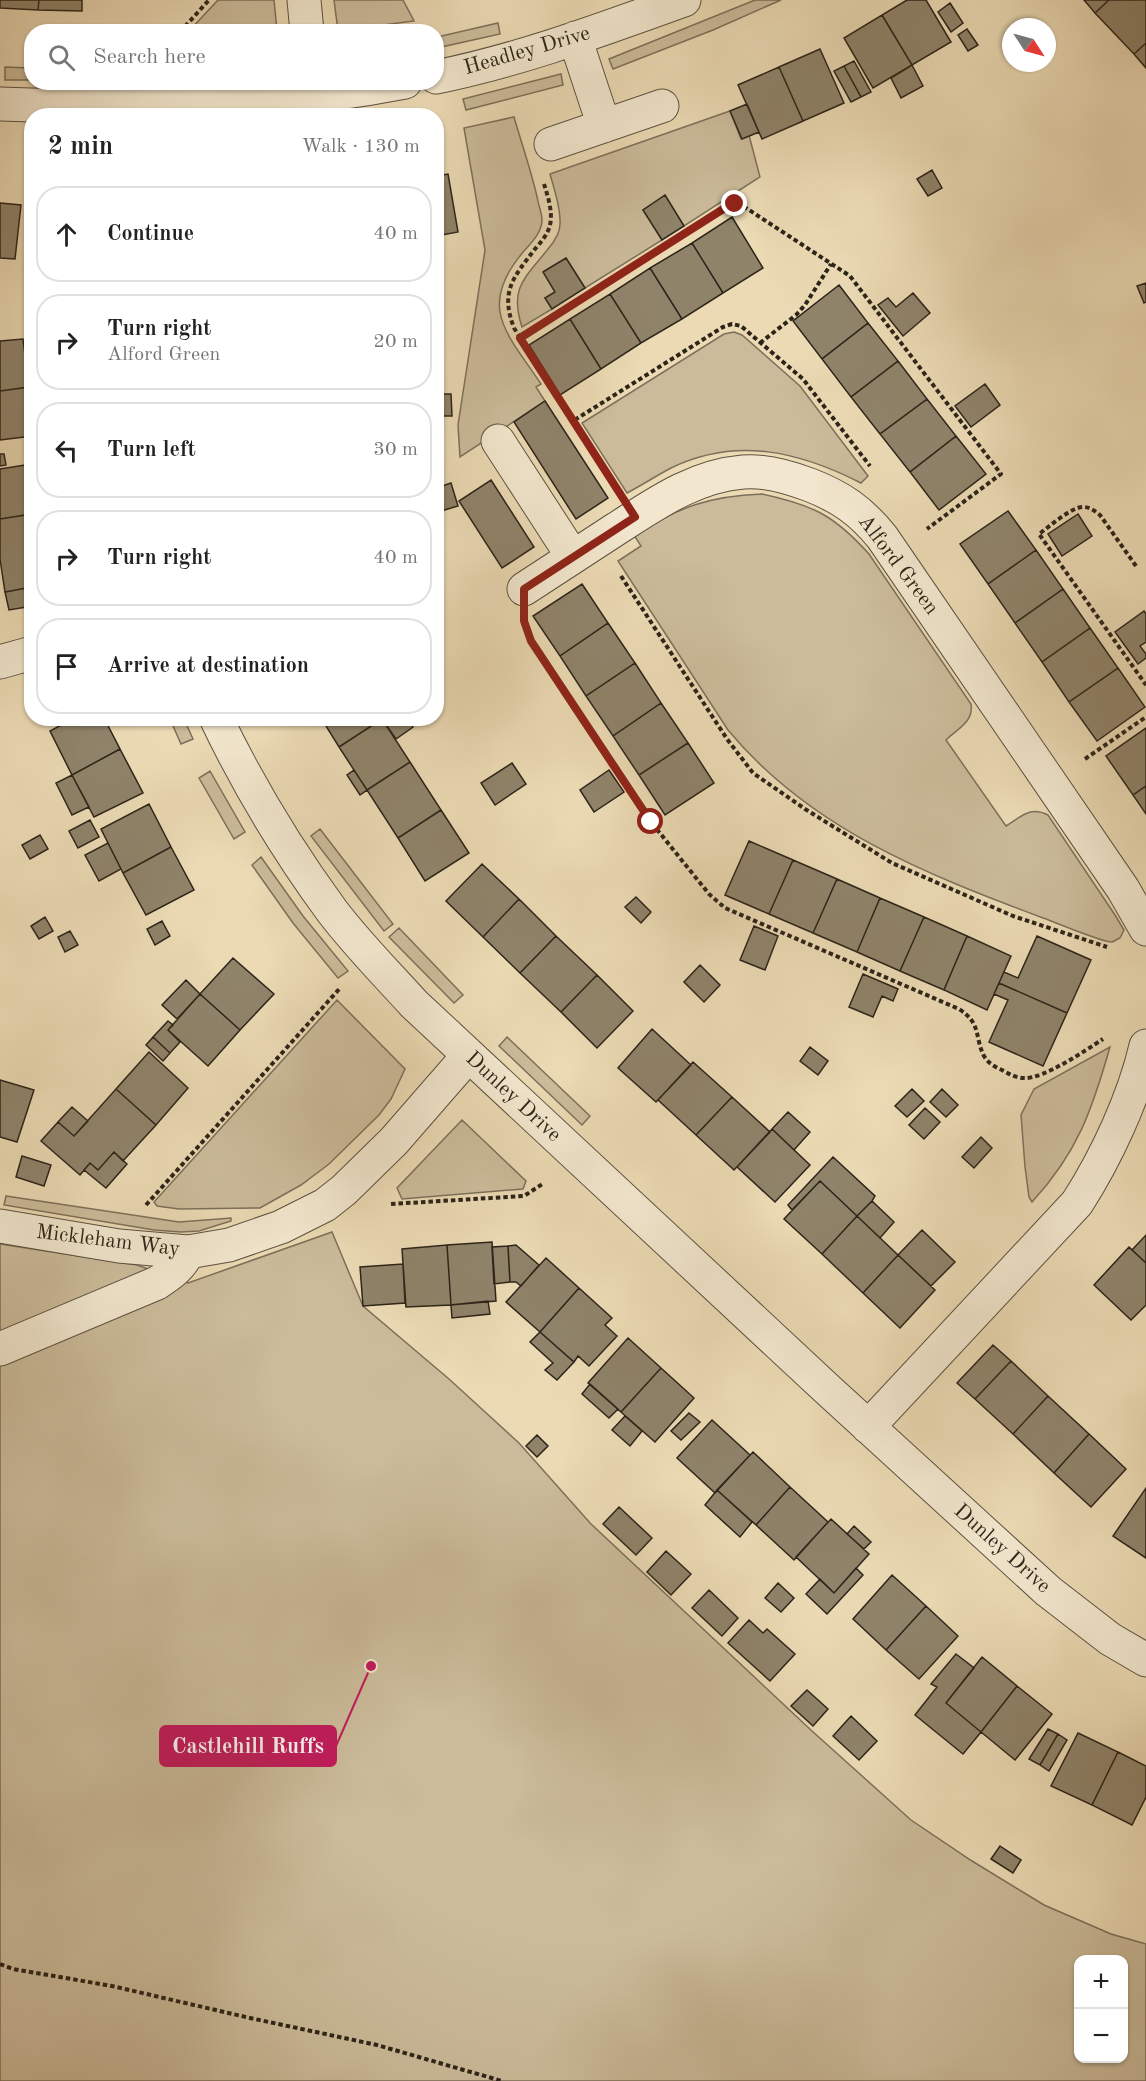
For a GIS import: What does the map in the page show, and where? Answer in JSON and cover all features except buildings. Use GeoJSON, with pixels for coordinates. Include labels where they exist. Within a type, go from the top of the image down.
{"type":"FeatureCollection","features":[{"type":"Feature","properties":{"kind":"street"},"geometry":{"type":"LineString","coordinates":[[304,0],[306,24]]}},
{"type":"Feature","properties":{"kind":"street","name":"Headley Drive"},"geometry":{"type":"LineString","coordinates":[[444,74],[489,65],[684,0]]}},
{"type":"Feature","properties":{"kind":"street"},"geometry":{"type":"LineString","coordinates":[[575,38],[604,126]]}},
{"type":"Feature","properties":{"kind":"street"},"geometry":{"type":"LineString","coordinates":[[170,108],[220,105],[307,90]]}},
{"type":"Feature","properties":{"kind":"street"},"geometry":{"type":"LineString","coordinates":[[0,104],[69,108]]}},
{"type":"Feature","properties":{"kind":"street"},"geometry":{"type":"LineString","coordinates":[[551,144],[662,106]]}},
{"type":"Feature","properties":{"kind":"street"},"geometry":{"type":"LineString","coordinates":[[498,441],[585,549]]}},
{"type":"Feature","properties":{"kind":"street","name":"Alford Green"},"geometry":{"type":"LineString","coordinates":[[524,589],[671,494],[699,481],[745,472],[792,479],[837,497],[857,509],[894,554],[1123,889],[1146,929]]}},
{"type":"Feature","properties":{"kind":"street"},"geometry":{"type":"LineString","coordinates":[[0,662],[24,655]]}},
{"type":"Feature","properties":{"kind":"street","name":"Dunley Drive"},"geometry":{"type":"LineString","coordinates":[[220,726],[242,771],[275,826],[333,911],[369,956],[414,1004],[1048,1591],[1110,1640],[1146,1660]]}},
{"type":"Feature","properties":{"kind":"street"},"geometry":{"type":"LineString","coordinates":[[868,1426],[1077,1203],[1092,1182],[1127,1104],[1146,1046]]}},
{"type":"Feature","properties":{"kind":"street","name":"Mickleham Way"},"geometry":{"type":"LineString","coordinates":[[0,1226],[119,1246],[188,1252],[229,1245],[281,1227],[325,1205],[345,1190],[394,1141],[468,1056]]}},
{"type":"Feature","properties":{"kind":"street"},"geometry":{"type":"LineString","coordinates":[[0,1349],[157,1283],[183,1263],[188,1252]]}},
{"type":"Feature","properties":{"kind":"path"},"geometry":{"type":"LineString","coordinates":[[187,24],[209,0]]}},
{"type":"Feature","properties":{"kind":"path"},"geometry":{"type":"LineString","coordinates":[[541,176],[550,211],[550,225],[544,238],[509,286],[507,300],[509,315],[520,338],[635,517]]}},
{"type":"Feature","properties":{"kind":"path"},"geometry":{"type":"LineString","coordinates":[[520,338],[728,206],[735,204],[743,206],[850,276],[1000,474],[894,554]]}},
{"type":"Feature","properties":{"kind":"path"},"geometry":{"type":"LineString","coordinates":[[760,343],[796,315],[805,305],[831,264]]}},
{"type":"Feature","properties":{"kind":"path"},"geometry":{"type":"LineString","coordinates":[[573,421],[723,327],[732,324],[741,326],[802,379],[878,477],[857,509]]}},
{"type":"Feature","properties":{"kind":"path"},"geometry":{"type":"LineString","coordinates":[[1136,566],[1100,515],[1093,509],[1083,507],[1073,510],[1039,534],[1146,685]]}},
{"type":"Feature","properties":{"kind":"path"},"geometry":{"type":"LineString","coordinates":[[585,549],[753,773],[805,809],[892,863],[1013,916],[1108,948]]}},
{"type":"Feature","properties":{"kind":"path"},"geometry":{"type":"LineString","coordinates":[[524,589],[524,621],[531,641],[651,822],[716,901],[725,908],[959,1009],[972,1019],[977,1027],[984,1056],[989,1062],[1019,1078],[1027,1079],[1038,1076],[1077,1056],[1105,1038]]}},
{"type":"Feature","properties":{"kind":"path"},"geometry":{"type":"LineString","coordinates":[[1051,783],[1146,717]]}},
{"type":"Feature","properties":{"kind":"path"},"geometry":{"type":"LineString","coordinates":[[119,1246],[149,1199],[369,956]]}},
{"type":"Feature","properties":{"kind":"path"},"geometry":{"type":"LineString","coordinates":[[345,1190],[394,1204],[524,1196],[579,1158]]}},
{"type":"Feature","properties":{"kind":"path"},"geometry":{"type":"LineString","coordinates":[[0,1964],[13,1969],[112,1986],[377,2045],[502,2081]]}},
{"type":"Feature","properties":{"kind":"shaded area"},"geometry":{"type":"Polygon","coordinates":[[[218,0],[274,0],[276,24],[196,24],[218,0]]]}},
{"type":"Feature","properties":{"kind":"shaded area"},"geometry":{"type":"Polygon","coordinates":[[[334,0],[403,0],[414,21],[391,24],[337,24],[334,0]]]}},
{"type":"Feature","properties":{"kind":"shaded area"},"geometry":{"type":"Polygon","coordinates":[[[755,0],[781,0],[713,30],[613,69],[609,59],[755,0]]]}},
{"type":"Feature","properties":{"kind":"shaded area"},"geometry":{"type":"Polygon","coordinates":[[[498,23],[500,34],[444,46],[444,35],[498,23]]]}},
{"type":"Feature","properties":{"kind":"shaded area"},"geometry":{"type":"Polygon","coordinates":[[[5,67],[24,68],[24,80],[5,80],[5,67]]]}},
{"type":"Feature","properties":{"kind":"shaded area"},"geometry":{"type":"Polygon","coordinates":[[[561,74],[563,85],[466,110],[463,99],[561,74]]]}},
{"type":"Feature","properties":{"kind":"shaded area"},"geometry":{"type":"Polygon","coordinates":[[[730,111],[741,139],[749,135],[760,177],[684,226],[665,196],[643,210],[662,240],[585,288],[566,258],[544,271],[555,292],[545,298],[552,309],[522,327],[518,314],[518,293],[526,276],[554,241],[560,228],[558,205],[550,174],[730,111]]]}},
{"type":"Feature","properties":{"kind":"shaded area"},"geometry":{"type":"Polygon","coordinates":[[[514,117],[533,180],[542,220],[536,237],[510,271],[502,288],[499,304],[508,334],[541,384],[536,387],[545,401],[460,457],[458,425],[485,250],[464,128],[514,117]]]}},
{"type":"Feature","properties":{"kind":"shaded area"},"geometry":{"type":"Polygon","coordinates":[[[734,332],[742,335],[800,386],[868,476],[861,483],[815,463],[791,456],[768,452],[720,452],[671,468],[627,493],[582,423],[724,334],[734,332]]]}},
{"type":"Feature","properties":{"kind":"shaded area"},"geometry":{"type":"Polygon","coordinates":[[[762,494],[795,503],[822,514],[845,530],[869,554],[971,704],[970,716],[960,729],[946,740],[1006,826],[1031,812],[1042,812],[1048,815],[1124,930],[1120,938],[1112,942],[1078,932],[956,884],[872,845],[795,795],[760,765],[728,730],[618,561],[641,546],[634,535],[680,510],[710,500],[762,494]]]}},
{"type":"Feature","properties":{"kind":"shaded area"},"geometry":{"type":"Polygon","coordinates":[[[173,726],[187,726],[193,739],[181,744],[173,726]]]}},
{"type":"Feature","properties":{"kind":"shaded area"},"geometry":{"type":"Polygon","coordinates":[[[210,771],[245,832],[234,839],[199,778],[210,771]]]}},
{"type":"Feature","properties":{"kind":"shaded area"},"geometry":{"type":"Polygon","coordinates":[[[320,829],[393,924],[384,931],[311,836],[320,829]]]}},
{"type":"Feature","properties":{"kind":"shaded area"},"geometry":{"type":"Polygon","coordinates":[[[261,857],[303,916],[348,971],[338,978],[293,923],[252,865],[261,857]]]}},
{"type":"Feature","properties":{"kind":"shaded area"},"geometry":{"type":"Polygon","coordinates":[[[399,928],[463,995],[454,1003],[389,937],[399,928]]]}},
{"type":"Feature","properties":{"kind":"shaded area"},"geometry":{"type":"Polygon","coordinates":[[[337,1000],[405,1069],[391,1099],[379,1115],[329,1164],[301,1185],[260,1208],[179,1209],[157,1206],[154,1202],[337,1000]]]}},
{"type":"Feature","properties":{"kind":"shaded area"},"geometry":{"type":"Polygon","coordinates":[[[507,1037],[590,1116],[582,1125],[499,1046],[507,1037]]]}},
{"type":"Feature","properties":{"kind":"shaded area"},"geometry":{"type":"Polygon","coordinates":[[[1110,1047],[1097,1091],[1082,1129],[1061,1166],[1032,1202],[1029,1197],[1025,1167],[1021,1115],[1034,1089],[1110,1047]]]}},
{"type":"Feature","properties":{"kind":"shaded area"},"geometry":{"type":"Polygon","coordinates":[[[462,1120],[526,1181],[523,1189],[402,1199],[397,1188],[462,1120]]]}},
{"type":"Feature","properties":{"kind":"shaded area"},"geometry":{"type":"Polygon","coordinates":[[[6,1196],[179,1222],[231,1218],[231,1221],[199,1231],[154,1230],[4,1205],[6,1196]]]}},
{"type":"Feature","properties":{"kind":"shaded area"},"geometry":{"type":"Polygon","coordinates":[[[332,1232],[363,1306],[449,1379],[519,1443],[591,1524],[812,1731],[911,1820],[1044,1905],[1111,1934],[1146,1944],[1146,2081],[0,2081],[0,1244],[137,1265],[188,1283],[332,1232]]]}},
{"type":"Feature","properties":{"kind":"place","name":"Castlehill Ruffs"},"geometry":{"type":"Point","coordinates":[371,1666]}},
{"type":"Feature","properties":{"kind":"route"},"geometry":{"type":"LineString","coordinates":[[651,822],[531,641],[524,621],[524,589],[635,517],[520,338],[728,206],[735,204]]}}]}
